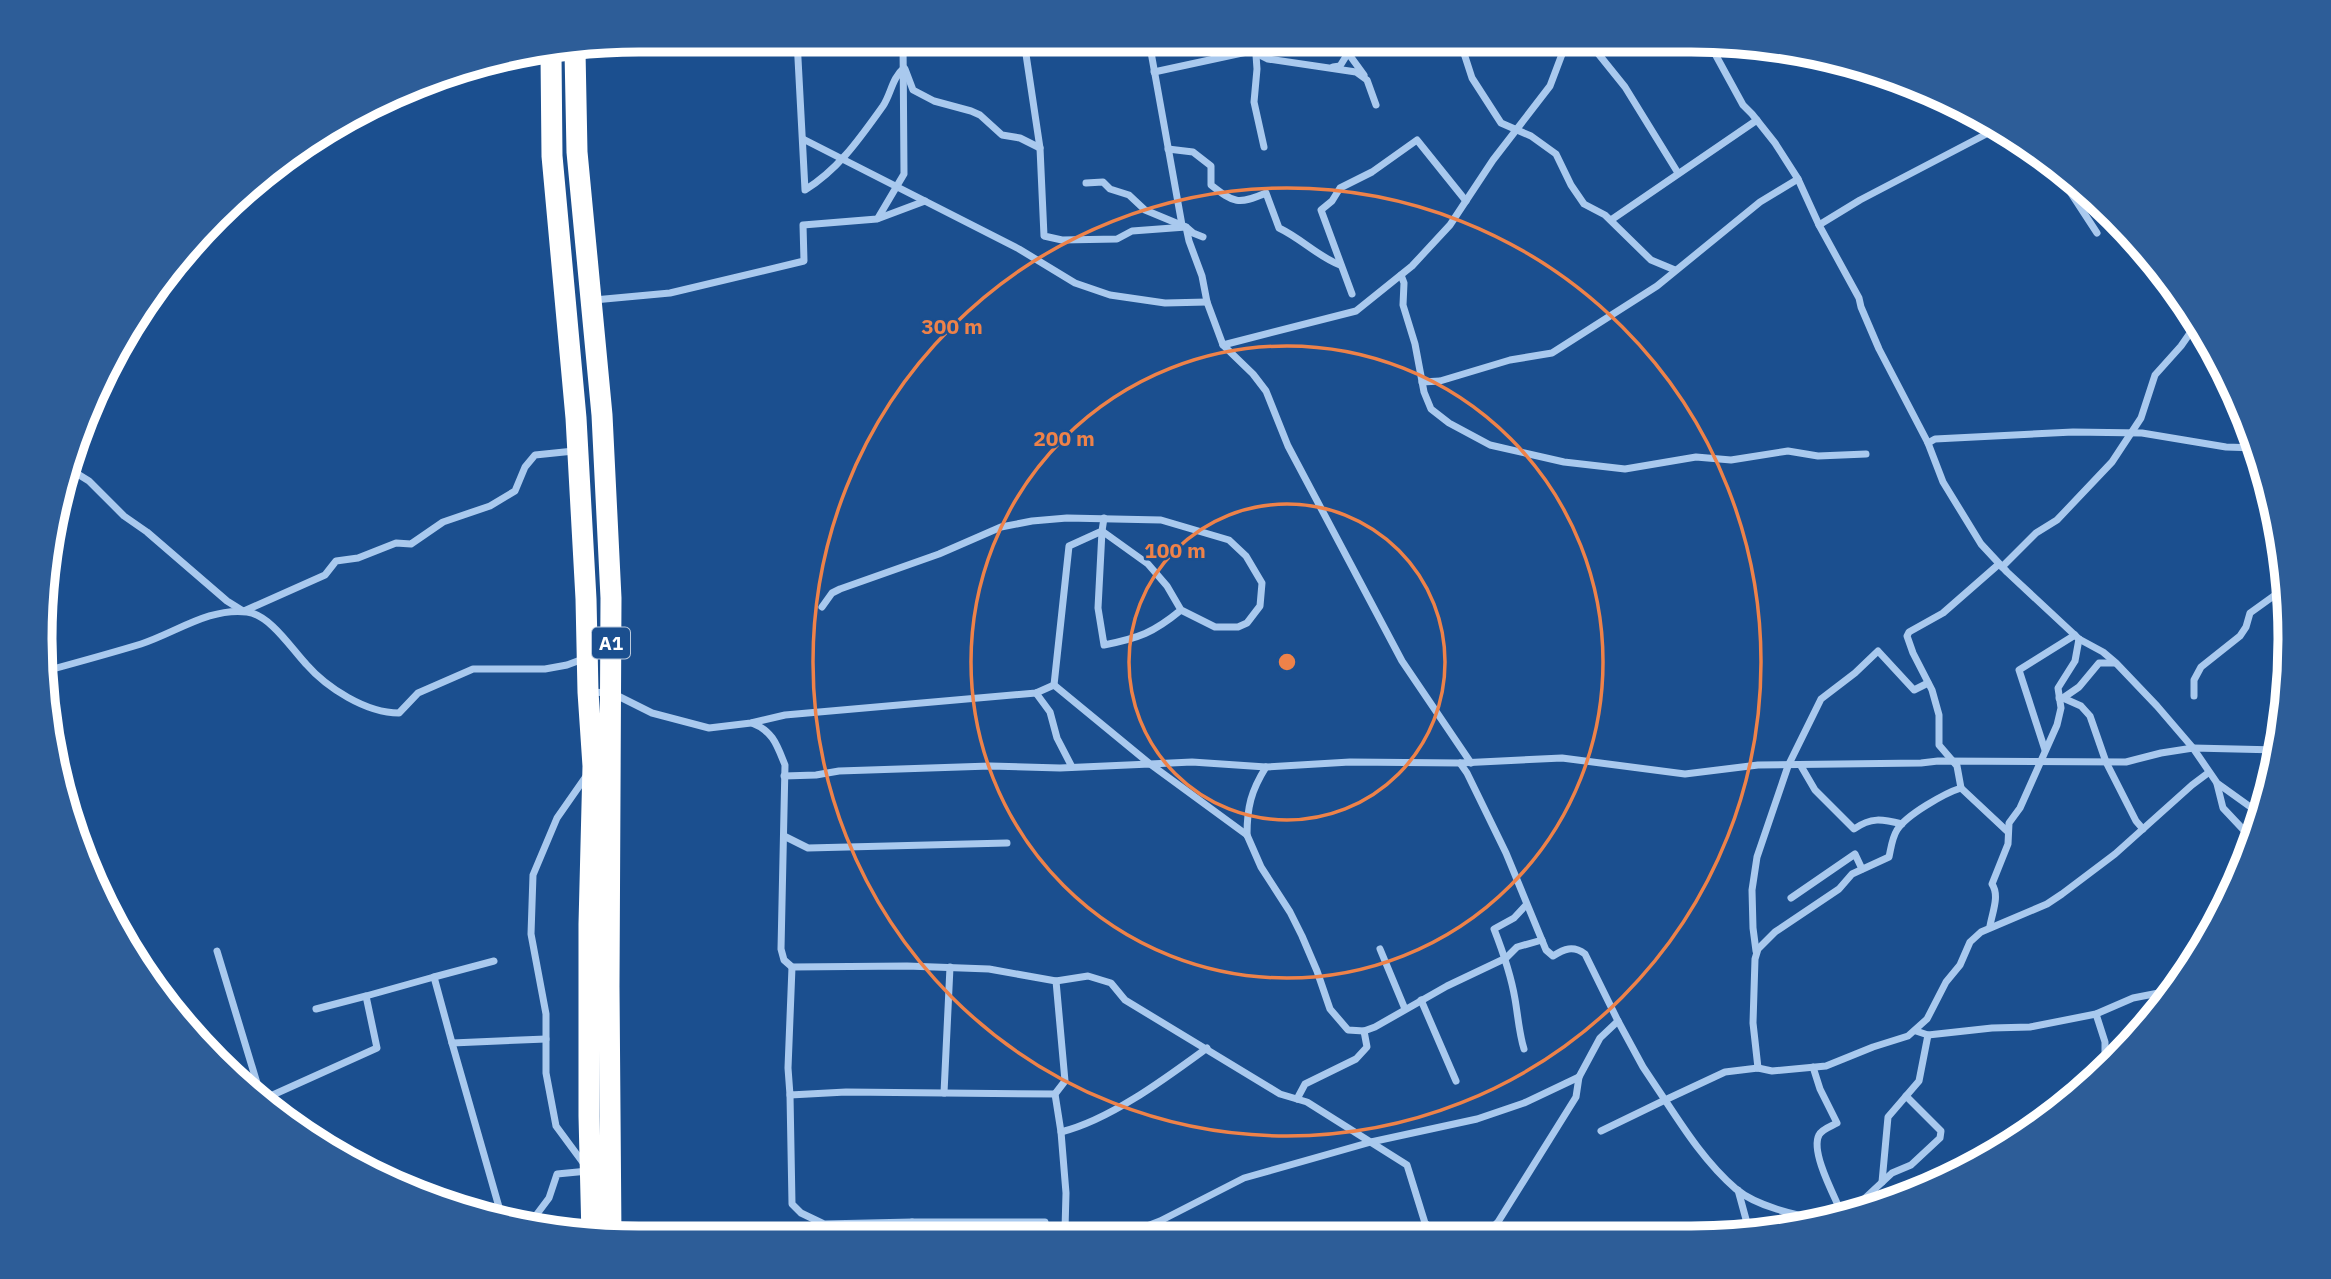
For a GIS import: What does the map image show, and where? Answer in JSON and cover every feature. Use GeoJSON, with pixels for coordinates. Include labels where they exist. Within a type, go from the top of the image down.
{"type":"FeatureCollection","features":[{"type":"Feature","properties":{"kind":"highway","name":"A1"},"geometry":{"type":"LineString","coordinates":[[575,57],[577,152],[602,415],[607,500],[612,692],[609,987],[611,1225]]}},
{"type":"Feature","properties":{"kind":"highway","name":"A1"},"geometry":{"type":"LineString","coordinates":[[551,60],[555,195],[578,450],[593,765],[589,923],[591,1224]]}},
{"type":"Feature","properties":{"kind":"highway"},"geometry":{"type":"LineString","coordinates":[[581,501],[607,500]]}},
{"type":"Feature","properties":{"kind":"street"},"geometry":{"type":"LineString","coordinates":[[798,52],[805,190],[817,183],[843,159],[847,151],[866,132],[904,68]]}},
{"type":"Feature","properties":{"kind":"street"},"geometry":{"type":"LineString","coordinates":[[877,219],[904,174],[903,52]]}},
{"type":"Feature","properties":{"kind":"street"},"geometry":{"type":"LineString","coordinates":[[1026,52],[1040,148],[1044,236],[1062,240],[1117,239],[1132,231],[1184,226]]}},
{"type":"Feature","properties":{"kind":"street"},"geometry":{"type":"LineString","coordinates":[[1151,52],[1184,226],[1223,345],[1253,374],[1266,391],[1288,446],[1402,661],[1471,763]]}},
{"type":"Feature","properties":{"kind":"street"},"geometry":{"type":"LineString","coordinates":[[1154,72],[1256,52],[1268,59],[1356,72],[1367,80]]}},
{"type":"Feature","properties":{"kind":"street"},"geometry":{"type":"LineString","coordinates":[[1256,52],[1254,102],[1265,147]]}},
{"type":"Feature","properties":{"kind":"street"},"geometry":{"type":"LineString","coordinates":[[1464,52],[1472,78],[1501,123],[1531,136],[1556,155],[1584,204],[1611,220],[1634,246],[1651,260],[1675,270]]}},
{"type":"Feature","properties":{"kind":"street"},"geometry":{"type":"LineString","coordinates":[[1223,345],[1356,311],[1401,275],[1450,225],[1493,160],[1550,86],[1563,52]]}},
{"type":"Feature","properties":{"kind":"street"},"geometry":{"type":"LineString","coordinates":[[1597,52],[1625,87],[1678,173]]}},
{"type":"Feature","properties":{"kind":"street"},"geometry":{"type":"LineString","coordinates":[[1328,68],[1340,66],[1348,53],[1367,80],[1376,105]]}},
{"type":"Feature","properties":{"kind":"street"},"geometry":{"type":"LineString","coordinates":[[1715,53],[1743,105],[1757,120],[1798,179],[1819,225],[1855,289],[1879,349],[1928,443],[1943,482],[1973,534],[2001,566],[2077,637],[2116,663],[2193,748],[2217,783],[2253,809]]}},
{"type":"Feature","properties":{"kind":"street"},"geometry":{"type":"LineString","coordinates":[[904,68],[913,90],[934,101],[971,111],[1002,135],[1020,138],[1040,148]]}},
{"type":"Feature","properties":{"kind":"street"},"geometry":{"type":"LineString","coordinates":[[1611,220],[1757,120]]}},
{"type":"Feature","properties":{"kind":"street"},"geometry":{"type":"LineString","coordinates":[[1819,225],[1860,200],[1989,133]]}},
{"type":"Feature","properties":{"kind":"street"},"geometry":{"type":"LineString","coordinates":[[803,139],[1019,249],[1075,283],[1110,295],[1165,303],[1207,302]]}},
{"type":"Feature","properties":{"kind":"street"},"geometry":{"type":"LineString","coordinates":[[1352,294],[1321,210],[1332,201],[1340,188],[1372,172],[1418,140],[1466,201]]}},
{"type":"Feature","properties":{"kind":"street"},"geometry":{"type":"LineString","coordinates":[[1168,149],[1193,152],[1211,166],[1211,185],[1227,198],[1245,202],[1266,193],[1279,228],[1292,234],[1321,258],[1340,265]]}},
{"type":"Feature","properties":{"kind":"street"},"geometry":{"type":"LineString","coordinates":[[1422,382],[1440,380],[1510,360],[1552,353],[1657,286],[1760,202],[1798,179]]}},
{"type":"Feature","properties":{"kind":"street"},"geometry":{"type":"LineString","coordinates":[[1086,183],[1103,182],[1110,189],[1129,195],[1145,210],[1203,237]]}},
{"type":"Feature","properties":{"kind":"street"},"geometry":{"type":"LineString","coordinates":[[2068,189],[2096,233]]}},
{"type":"Feature","properties":{"kind":"street"},"geometry":{"type":"LineString","coordinates":[[590,300],[670,293],[804,261],[803,225],[877,219],[925,201]]}},
{"type":"Feature","properties":{"kind":"street"},"geometry":{"type":"LineString","coordinates":[[1401,275],[1404,283],[1403,306],[1415,344],[1424,392],[1431,409],[1449,423],[1490,445],[1563,462],[1625,469],[1696,457],[1731,460],[1788,451],[1818,456],[1867,454]]}},
{"type":"Feature","properties":{"kind":"street"},"geometry":{"type":"LineString","coordinates":[[2008,832],[1961,788],[1957,766],[1939,745],[1941,722],[1928,682],[1908,642],[1908,634],[1943,613],[2001,566],[2036,533],[2057,520],[2086,492],[2112,463],[2141,418],[2155,375],[2191,331]]}},
{"type":"Feature","properties":{"kind":"street"},"geometry":{"type":"LineString","coordinates":[[1928,443],[1935,439],[2073,432],[2142,433],[2226,447],[2246,448]]}},
{"type":"Feature","properties":{"kind":"street"},"geometry":{"type":"LineString","coordinates":[[244,612],[325,575],[336,561],[358,558],[396,543],[411,544],[443,522],[490,506],[515,491],[525,467],[535,455],[578,450]]}},
{"type":"Feature","properties":{"kind":"street"},"geometry":{"type":"LineString","coordinates":[[77,474],[89,481],[124,516],[244,612]]}},
{"type":"Feature","properties":{"kind":"street"},"geometry":{"type":"LineString","coordinates":[[822,607],[832,593],[840,589],[939,554],[1001,527],[1032,521],[1104,518],[1161,520],[1229,540],[1246,556],[1262,583],[1260,606],[1247,623],[1238,627],[1215,627],[1181,610],[1167,586],[1148,564],[1102,531]]}},
{"type":"Feature","properties":{"kind":"street"},"geometry":{"type":"LineString","coordinates":[[1104,518],[1098,608],[1104,645],[1132,639],[1160,628],[1181,610]]}},
{"type":"Feature","properties":{"kind":"street"},"geometry":{"type":"LineString","coordinates":[[1054,685],[1069,546],[1102,531]]}},
{"type":"Feature","properties":{"kind":"street"},"geometry":{"type":"LineString","coordinates":[[2194,696],[2194,680],[2201,667],[2240,636],[2246,627],[2249,613],[2276,595]]}},
{"type":"Feature","properties":{"kind":"street"},"geometry":{"type":"LineString","coordinates":[[54,670],[143,643],[224,611],[251,612],[280,632],[308,666],[326,681],[355,702],[384,713],[399,713],[418,693],[472,669],[545,669],[567,665],[587,657]]}},
{"type":"Feature","properties":{"kind":"street"},"geometry":{"type":"LineString","coordinates":[[1990,926],[1996,894],[1992,884],[2008,844],[2009,823],[2020,808],[2057,724],[2061,708],[2060,684],[2075,660],[2077,637]]}},
{"type":"Feature","properties":{"kind":"street"},"geometry":{"type":"LineString","coordinates":[[2045,750],[2019,670],[2077,637]]}},
{"type":"Feature","properties":{"kind":"street"},"geometry":{"type":"LineString","coordinates":[[1758,1068],[1753,1023],[1757,952],[1752,890],[1757,857],[1788,766],[1821,699],[1878,651],[1913,690],[1928,682]]}},
{"type":"Feature","properties":{"kind":"street"},"geometry":{"type":"LineString","coordinates":[[2061,698],[2079,687],[2099,663],[2116,663]]}},
{"type":"Feature","properties":{"kind":"street"},"geometry":{"type":"LineString","coordinates":[[588,692],[612,692],[652,713],[709,728],[751,723],[785,715],[1036,693],[1054,685]]}},
{"type":"Feature","properties":{"kind":"street"},"geometry":{"type":"LineString","coordinates":[[1054,685],[1150,764],[1247,835]]}},
{"type":"Feature","properties":{"kind":"street"},"geometry":{"type":"LineString","coordinates":[[1036,693],[1050,712],[1058,738],[1072,767]]}},
{"type":"Feature","properties":{"kind":"street"},"geometry":{"type":"LineString","coordinates":[[2061,698],[2084,708],[2090,716],[2106,762],[2136,821],[2143,829]]}},
{"type":"Feature","properties":{"kind":"street"},"geometry":{"type":"LineString","coordinates":[[751,723],[760,726],[775,738],[785,765],[781,949],[784,960],[792,967],[950,967],[989,969],[1056,981],[1088,976],[1111,983],[1125,1000],[1280,1094],[1307,1102],[1407,1165],[1425,1223],[1428,1226]]}},
{"type":"Feature","properties":{"kind":"street"},"geometry":{"type":"LineString","coordinates":[[784,776],[839,771],[990,766],[1072,767],[1192,762],[1266,767],[1350,762],[1471,763],[1562,758],[1681,774],[1758,765],[1954,761],[2126,762],[2193,748],[2268,750]]}},
{"type":"Feature","properties":{"kind":"street"},"geometry":{"type":"LineString","coordinates":[[1460,763],[1506,853],[1546,950],[1553,956],[1564,949],[1578,950],[1585,954],[1643,1067],[1696,1147],[1738,1190],[1783,1211],[1804,1215]]}},
{"type":"Feature","properties":{"kind":"street"},"geometry":{"type":"LineString","coordinates":[[589,1171],[556,1126],[546,1073],[546,1014],[531,934],[533,875],[557,818],[593,765]]}},
{"type":"Feature","properties":{"kind":"street"},"geometry":{"type":"LineString","coordinates":[[1801,766],[1815,790],[1854,829],[1867,820],[1883,819],[1902,824]]}},
{"type":"Feature","properties":{"kind":"street"},"geometry":{"type":"LineString","coordinates":[[1266,767],[1247,810],[1247,835],[1261,867],[1296,924],[1330,1009],[1348,1030],[1364,1031],[1375,1027],[1421,1000],[1506,958],[1517,947],[1542,940]]}},
{"type":"Feature","properties":{"kind":"street"},"geometry":{"type":"LineString","coordinates":[[1601,1131],[1725,1072],[1826,1066],[1908,1036],[1927,1019],[1946,982],[1960,965],[1970,942],[1980,932],[2047,904],[2115,854],[2208,773]]}},
{"type":"Feature","properties":{"kind":"street"},"geometry":{"type":"LineString","coordinates":[[2217,783],[2223,808],[2246,832]]}},
{"type":"Feature","properties":{"kind":"street"},"geometry":{"type":"LineString","coordinates":[[1757,952],[1762,943],[1775,932],[1839,889],[1850,876],[1889,857],[1895,834],[1902,824],[1945,793],[1961,788]]}},
{"type":"Feature","properties":{"kind":"street"},"geometry":{"type":"LineString","coordinates":[[784,836],[808,848],[1007,843]]}},
{"type":"Feature","properties":{"kind":"street"},"geometry":{"type":"LineString","coordinates":[[1791,898],[1855,854],[1863,869]]}},
{"type":"Feature","properties":{"kind":"street"},"geometry":{"type":"LineString","coordinates":[[1524,1049],[1506,958],[1494,929],[1514,918],[1526,905]]}},
{"type":"Feature","properties":{"kind":"street"},"geometry":{"type":"LineString","coordinates":[[1380,949],[1405,1009]]}},
{"type":"Feature","properties":{"kind":"street"},"geometry":{"type":"LineString","coordinates":[[217,951],[258,1086]]}},
{"type":"Feature","properties":{"kind":"street"},"geometry":{"type":"LineString","coordinates":[[316,1009],[494,961]]}},
{"type":"Feature","properties":{"kind":"street"},"geometry":{"type":"LineString","coordinates":[[792,967],[788,1068],[792,1204],[801,1213],[824,1224],[1045,1222],[1046,1226]]}},
{"type":"Feature","properties":{"kind":"street"},"geometry":{"type":"LineString","coordinates":[[944,1093],[950,967]]}},
{"type":"Feature","properties":{"kind":"street"},"geometry":{"type":"LineString","coordinates":[[434,977],[500,1209]]}},
{"type":"Feature","properties":{"kind":"street"},"geometry":{"type":"LineString","coordinates":[[1056,981],[1065,1081],[1055,1094],[1066,1193],[1065,1226]]}},
{"type":"Feature","properties":{"kind":"street"},"geometry":{"type":"LineString","coordinates":[[1916,1031],[1928,1035],[2030,1027],[2096,1014],[2133,998],[2160,993]]}},
{"type":"Feature","properties":{"kind":"street"},"geometry":{"type":"LineString","coordinates":[[271,1096],[377,1048],[366,996]]}},
{"type":"Feature","properties":{"kind":"street"},"geometry":{"type":"LineString","coordinates":[[1421,1000],[1456,1081]]}},
{"type":"Feature","properties":{"kind":"street"},"geometry":{"type":"LineString","coordinates":[[2096,1014],[2105,1042],[2105,1057]]}},
{"type":"Feature","properties":{"kind":"street"},"geometry":{"type":"LineString","coordinates":[[1494,1226],[1576,1097],[1579,1077],[1600,1038],[1618,1021]]}},
{"type":"Feature","properties":{"kind":"street"},"geometry":{"type":"LineString","coordinates":[[1297,1099],[1305,1084],[1356,1059],[1367,1047],[1364,1031]]}},
{"type":"Feature","properties":{"kind":"street"},"geometry":{"type":"LineString","coordinates":[[1882,1182],[1888,1117],[1919,1081],[1928,1035]]}},
{"type":"Feature","properties":{"kind":"street"},"geometry":{"type":"LineString","coordinates":[[452,1043],[546,1039]]}},
{"type":"Feature","properties":{"kind":"street"},"geometry":{"type":"LineString","coordinates":[[1061,1132],[1078,1128],[1151,1089],[1207,1048]]}},
{"type":"Feature","properties":{"kind":"street"},"geometry":{"type":"LineString","coordinates":[[1813,1067],[1820,1089],[1837,1123],[1818,1137],[1818,1157],[1838,1207]]}},
{"type":"Feature","properties":{"kind":"street"},"geometry":{"type":"LineString","coordinates":[[1147,1226],[1244,1178],[1371,1142],[1477,1119],[1524,1102],[1579,1077]]}},
{"type":"Feature","properties":{"kind":"street"},"geometry":{"type":"LineString","coordinates":[[790,1095],[846,1092],[1055,1094]]}},
{"type":"Feature","properties":{"kind":"street"},"geometry":{"type":"LineString","coordinates":[[1863,1200],[1892,1173],[1911,1165],[1940,1138],[1941,1131],[1906,1096]]}},
{"type":"Feature","properties":{"kind":"street"},"geometry":{"type":"LineString","coordinates":[[535,1217],[548,1198],[557,1174],[589,1171]]}},
{"type":"Feature","properties":{"kind":"street"},"geometry":{"type":"LineString","coordinates":[[1738,1190],[1747,1223]]}}]}
